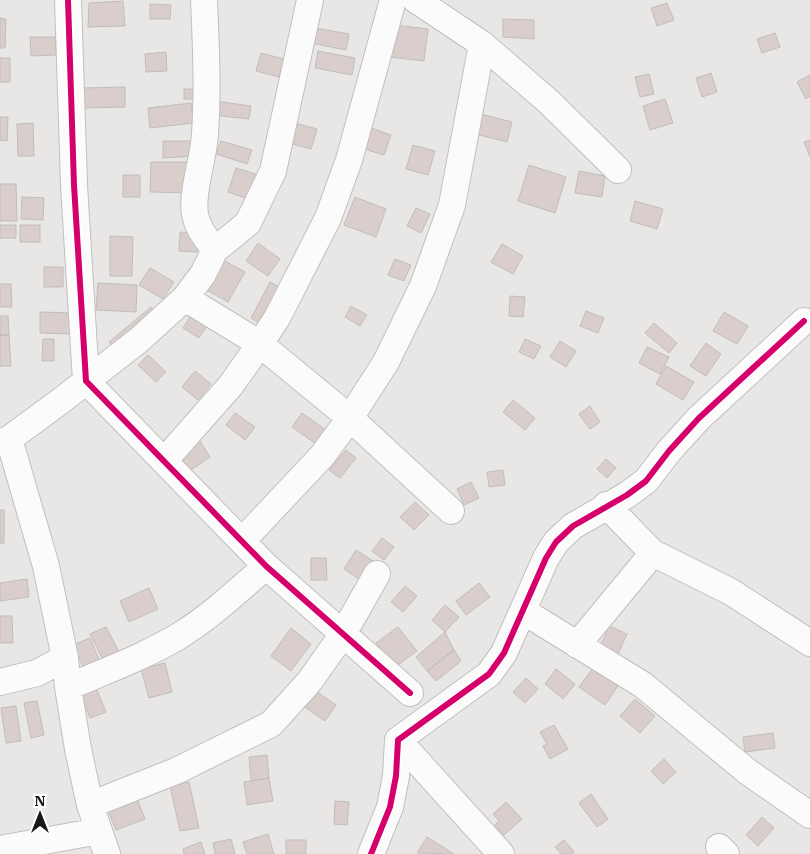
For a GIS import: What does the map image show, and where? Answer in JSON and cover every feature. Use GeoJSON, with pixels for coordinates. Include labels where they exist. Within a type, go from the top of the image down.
{"type":"FeatureCollection","features":[{"type":"Feature","properties":{"kind":"street"},"geometry":{"type":"LineString","coordinates":[[68,0],[74,185],[86,380],[266,566],[410,693]]}},
{"type":"Feature","properties":{"kind":"street"},"geometry":{"type":"LineString","coordinates":[[204,0],[207,59],[205,136],[194,213],[203,234],[216,250]]}},
{"type":"Feature","properties":{"kind":"street"},"geometry":{"type":"LineString","coordinates":[[0,849],[103,843],[90,805],[78,749],[65,658],[46,566],[4,441],[58,403],[139,340],[185,298],[203,274],[216,250],[248,223],[272,171],[310,0]]}},
{"type":"Feature","properties":{"kind":"street"},"geometry":{"type":"LineString","coordinates":[[164,461],[231,385],[260,344],[277,318],[328,218],[349,160],[393,0]]}},
{"type":"Feature","properties":{"kind":"street"},"geometry":{"type":"LineString","coordinates":[[416,0],[482,44],[549,102],[618,170]]}},
{"type":"Feature","properties":{"kind":"street"},"geometry":{"type":"LineString","coordinates":[[242,541],[322,456],[350,418],[386,362],[423,286],[452,205],[482,44]]}},
{"type":"Feature","properties":{"kind":"street"},"geometry":{"type":"LineString","coordinates":[[185,298],[260,344],[350,418],[451,511]]}},
{"type":"Feature","properties":{"kind":"street"},"geometry":{"type":"LineString","coordinates":[[398,740],[489,674],[504,653],[546,558],[556,542],[573,526],[646,481],[669,451],[699,418],[804,321]]}},
{"type":"Feature","properties":{"kind":"street"},"geometry":{"type":"LineString","coordinates":[[606,505],[653,553],[731,592],[810,643]]}},
{"type":"Feature","properties":{"kind":"street"},"geometry":{"type":"LineString","coordinates":[[577,645],[653,553]]}},
{"type":"Feature","properties":{"kind":"street"},"geometry":{"type":"LineString","coordinates":[[68,687],[136,658],[179,636],[217,610],[266,566]]}},
{"type":"Feature","properties":{"kind":"street"},"geometry":{"type":"LineString","coordinates":[[90,805],[176,771],[271,724],[309,682],[343,634],[377,574]]}},
{"type":"Feature","properties":{"kind":"street"},"geometry":{"type":"LineString","coordinates":[[523,611],[643,685],[748,772],[810,815]]}},
{"type":"Feature","properties":{"kind":"street"},"geometry":{"type":"LineString","coordinates":[[0,682],[37,673],[65,658]]}},
{"type":"Feature","properties":{"kind":"street"},"geometry":{"type":"LineString","coordinates":[[370,854],[390,807],[396,776],[398,740]]}},
{"type":"Feature","properties":{"kind":"street"},"geometry":{"type":"LineString","coordinates":[[398,740],[501,854]]}},
{"type":"Feature","properties":{"kind":"building"},"geometry":{"type":"Polygon","coordinates":[[[123,1],[125,26],[88,27],[89,3],[123,1]]]}},
{"type":"Feature","properties":{"kind":"building"},"geometry":{"type":"Polygon","coordinates":[[[667,3],[674,20],[657,26],[651,8],[667,3]]]}},
{"type":"Feature","properties":{"kind":"building"},"geometry":{"type":"Polygon","coordinates":[[[150,4],[171,5],[170,19],[150,19],[150,4]]]}},
{"type":"Feature","properties":{"kind":"building"},"geometry":{"type":"Polygon","coordinates":[[[0,18],[6,19],[5,48],[0,48],[0,18]]]}},
{"type":"Feature","properties":{"kind":"building"},"geometry":{"type":"Polygon","coordinates":[[[503,19],[534,20],[534,39],[503,37],[503,19]]]}},
{"type":"Feature","properties":{"kind":"building"},"geometry":{"type":"Polygon","coordinates":[[[394,25],[428,29],[424,61],[390,57],[394,25]]]}},
{"type":"Feature","properties":{"kind":"building"},"geometry":{"type":"Polygon","coordinates":[[[315,28],[349,34],[346,50],[311,43],[315,28]]]}},
{"type":"Feature","properties":{"kind":"building"},"geometry":{"type":"Polygon","coordinates":[[[775,33],[780,47],[762,53],[757,39],[775,33]]]}},
{"type":"Feature","properties":{"kind":"building"},"geometry":{"type":"Polygon","coordinates":[[[30,37],[55,37],[56,55],[31,56],[30,37]]]}},
{"type":"Feature","properties":{"kind":"building"},"geometry":{"type":"Polygon","coordinates":[[[318,51],[355,58],[352,75],[315,68],[318,51]]]}},
{"type":"Feature","properties":{"kind":"building"},"geometry":{"type":"Polygon","coordinates":[[[166,52],[167,71],[146,72],[145,54],[166,52]]]}},
{"type":"Feature","properties":{"kind":"building"},"geometry":{"type":"Polygon","coordinates":[[[261,53],[284,59],[279,77],[256,71],[261,53]]]}},
{"type":"Feature","properties":{"kind":"building"},"geometry":{"type":"Polygon","coordinates":[[[0,58],[10,58],[10,82],[0,82],[0,58]]]}},
{"type":"Feature","properties":{"kind":"building"},"geometry":{"type":"Polygon","coordinates":[[[711,73],[717,92],[702,97],[696,78],[711,73]]]}},
{"type":"Feature","properties":{"kind":"building"},"geometry":{"type":"Polygon","coordinates":[[[649,74],[654,94],[640,97],[635,77],[649,74]]]}},
{"type":"Feature","properties":{"kind":"building"},"geometry":{"type":"Polygon","coordinates":[[[810,75],[810,96],[806,99],[797,82],[810,75]]]}},
{"type":"Feature","properties":{"kind":"building"},"geometry":{"type":"Polygon","coordinates":[[[125,87],[125,107],[82,108],[82,88],[125,87]]]}},
{"type":"Feature","properties":{"kind":"building"},"geometry":{"type":"Polygon","coordinates":[[[184,89],[199,89],[199,99],[184,99],[184,89]]]}},
{"type":"Feature","properties":{"kind":"building"},"geometry":{"type":"Polygon","coordinates":[[[665,99],[673,123],[650,130],[643,106],[665,99]]]}},
{"type":"Feature","properties":{"kind":"building"},"geometry":{"type":"Polygon","coordinates":[[[215,101],[251,106],[249,119],[213,115],[215,101]]]}},
{"type":"Feature","properties":{"kind":"building"},"geometry":{"type":"Polygon","coordinates":[[[191,103],[194,123],[150,128],[148,108],[191,103]]]}},
{"type":"Feature","properties":{"kind":"building"},"geometry":{"type":"Polygon","coordinates":[[[477,113],[512,122],[507,142],[472,133],[477,113]]]}},
{"type":"Feature","properties":{"kind":"building"},"geometry":{"type":"Polygon","coordinates":[[[0,117],[8,117],[7,141],[0,140],[0,117]]]}},
{"type":"Feature","properties":{"kind":"building"},"geometry":{"type":"Polygon","coordinates":[[[33,123],[34,156],[18,156],[17,124],[33,123]]]}},
{"type":"Feature","properties":{"kind":"building"},"geometry":{"type":"Polygon","coordinates":[[[295,123],[317,129],[311,149],[289,143],[295,123]]]}},
{"type":"Feature","properties":{"kind":"building"},"geometry":{"type":"Polygon","coordinates":[[[368,127],[391,135],[384,155],[361,148],[368,127]]]}},
{"type":"Feature","properties":{"kind":"building"},"geometry":{"type":"Polygon","coordinates":[[[810,140],[810,157],[804,142],[810,140]]]}},
{"type":"Feature","properties":{"kind":"building"},"geometry":{"type":"Polygon","coordinates":[[[163,141],[196,141],[196,156],[163,158],[163,141]]]}},
{"type":"Feature","properties":{"kind":"building"},"geometry":{"type":"Polygon","coordinates":[[[221,141],[252,150],[247,164],[216,154],[221,141]]]}},
{"type":"Feature","properties":{"kind":"building"},"geometry":{"type":"Polygon","coordinates":[[[413,145],[435,151],[428,175],[406,169],[413,145]]]}},
{"type":"Feature","properties":{"kind":"building"},"geometry":{"type":"Polygon","coordinates":[[[151,162],[191,162],[190,193],[150,192],[151,162]]]}},
{"type":"Feature","properties":{"kind":"building"},"geometry":{"type":"Polygon","coordinates":[[[529,165],[566,177],[555,213],[518,201],[529,165]]]}},
{"type":"Feature","properties":{"kind":"building"},"geometry":{"type":"Polygon","coordinates":[[[236,168],[259,175],[251,200],[228,192],[236,168]]]}},
{"type":"Feature","properties":{"kind":"building"},"geometry":{"type":"Polygon","coordinates":[[[579,171],[605,176],[602,197],[575,193],[579,171]]]}},
{"type":"Feature","properties":{"kind":"building"},"geometry":{"type":"Polygon","coordinates":[[[123,175],[140,175],[140,197],[123,197],[123,175]]]}},
{"type":"Feature","properties":{"kind":"building"},"geometry":{"type":"Polygon","coordinates":[[[0,184],[16,184],[17,221],[0,221],[0,184]]]}},
{"type":"Feature","properties":{"kind":"building"},"geometry":{"type":"Polygon","coordinates":[[[22,197],[44,198],[43,220],[21,219],[22,197]]]}},
{"type":"Feature","properties":{"kind":"building"},"geometry":{"type":"Polygon","coordinates":[[[355,197],[386,209],[376,237],[344,225],[355,197]]]}},
{"type":"Feature","properties":{"kind":"building"},"geometry":{"type":"Polygon","coordinates":[[[635,201],[663,209],[657,229],[630,221],[635,201]]]}},
{"type":"Feature","properties":{"kind":"building"},"geometry":{"type":"Polygon","coordinates":[[[416,208],[430,214],[421,233],[407,226],[416,208]]]}},
{"type":"Feature","properties":{"kind":"building"},"geometry":{"type":"Polygon","coordinates":[[[0,225],[16,225],[16,238],[0,238],[0,225]]]}},
{"type":"Feature","properties":{"kind":"building"},"geometry":{"type":"Polygon","coordinates":[[[20,225],[40,225],[40,242],[20,242],[20,225]]]}},
{"type":"Feature","properties":{"kind":"building"},"geometry":{"type":"Polygon","coordinates":[[[180,232],[198,233],[197,252],[179,251],[180,232]]]}},
{"type":"Feature","properties":{"kind":"building"},"geometry":{"type":"Polygon","coordinates":[[[110,236],[133,237],[132,276],[110,276],[110,236]]]}},
{"type":"Feature","properties":{"kind":"building"},"geometry":{"type":"Polygon","coordinates":[[[258,243],[280,259],[268,276],[246,261],[258,243]]]}},
{"type":"Feature","properties":{"kind":"building"},"geometry":{"type":"Polygon","coordinates":[[[502,244],[523,256],[513,274],[491,262],[502,244]]]}},
{"type":"Feature","properties":{"kind":"building"},"geometry":{"type":"Polygon","coordinates":[[[395,259],[411,265],[404,281],[388,275],[395,259]]]}},
{"type":"Feature","properties":{"kind":"building"},"geometry":{"type":"Polygon","coordinates":[[[223,260],[245,272],[228,302],[207,290],[223,260]]]}},
{"type":"Feature","properties":{"kind":"building"},"geometry":{"type":"Polygon","coordinates":[[[44,267],[63,267],[63,287],[44,287],[44,267]]]}},
{"type":"Feature","properties":{"kind":"building"},"geometry":{"type":"Polygon","coordinates":[[[150,268],[174,282],[163,299],[139,285],[150,268]]]}},
{"type":"Feature","properties":{"kind":"building"},"geometry":{"type":"Polygon","coordinates":[[[270,282],[284,290],[265,326],[251,318],[270,282]]]}},
{"type":"Feature","properties":{"kind":"building"},"geometry":{"type":"Polygon","coordinates":[[[98,283],[137,285],[136,312],[96,310],[98,283]]]}},
{"type":"Feature","properties":{"kind":"building"},"geometry":{"type":"Polygon","coordinates":[[[0,284],[11,284],[12,307],[0,307],[0,284]]]}},
{"type":"Feature","properties":{"kind":"building"},"geometry":{"type":"Polygon","coordinates":[[[510,296],[525,297],[523,317],[509,316],[510,296]]]}},
{"type":"Feature","properties":{"kind":"building"},"geometry":{"type":"Polygon","coordinates":[[[351,306],[367,315],[360,326],[345,317],[351,306]]]}},
{"type":"Feature","properties":{"kind":"building"},"geometry":{"type":"Polygon","coordinates":[[[151,307],[158,315],[116,350],[109,342],[151,307]]]}},
{"type":"Feature","properties":{"kind":"building"},"geometry":{"type":"Polygon","coordinates":[[[194,311],[210,321],[199,338],[183,328],[194,311]]]}},
{"type":"Feature","properties":{"kind":"building"},"geometry":{"type":"Polygon","coordinates":[[[586,311],[604,318],[598,333],[580,326],[586,311]]]}},
{"type":"Feature","properties":{"kind":"building"},"geometry":{"type":"Polygon","coordinates":[[[40,312],[73,313],[72,334],[40,333],[40,312]]]}},
{"type":"Feature","properties":{"kind":"building"},"geometry":{"type":"Polygon","coordinates":[[[724,312],[748,326],[737,344],[713,331],[724,312]]]}},
{"type":"Feature","properties":{"kind":"building"},"geometry":{"type":"Polygon","coordinates":[[[0,316],[8,316],[9,335],[0,335],[0,316]]]}},
{"type":"Feature","properties":{"kind":"building"},"geometry":{"type":"Polygon","coordinates":[[[654,323],[677,343],[669,353],[645,333],[654,323]]]}},
{"type":"Feature","properties":{"kind":"building"},"geometry":{"type":"Polygon","coordinates":[[[0,335],[9,335],[11,366],[0,366],[0,335]]]}},
{"type":"Feature","properties":{"kind":"building"},"geometry":{"type":"Polygon","coordinates":[[[43,339],[54,339],[54,361],[42,361],[43,339]]]}},
{"type":"Feature","properties":{"kind":"building"},"geometry":{"type":"Polygon","coordinates":[[[525,339],[541,346],[534,359],[519,352],[525,339]]]}},
{"type":"Feature","properties":{"kind":"building"},"geometry":{"type":"Polygon","coordinates":[[[560,341],[576,351],[566,367],[550,357],[560,341]]]}},
{"type":"Feature","properties":{"kind":"building"},"geometry":{"type":"Polygon","coordinates":[[[706,343],[721,354],[706,376],[690,366],[706,343]]]}},
{"type":"Feature","properties":{"kind":"building"},"geometry":{"type":"Polygon","coordinates":[[[647,347],[669,357],[660,374],[639,363],[647,347]]]}},
{"type":"Feature","properties":{"kind":"building"},"geometry":{"type":"Polygon","coordinates":[[[148,355],[166,372],[156,382],[138,365],[148,355]]]}},
{"type":"Feature","properties":{"kind":"building"},"geometry":{"type":"Polygon","coordinates":[[[666,366],[694,382],[683,400],[656,384],[666,366]]]}},
{"type":"Feature","properties":{"kind":"building"},"geometry":{"type":"Polygon","coordinates":[[[195,371],[211,384],[198,400],[182,387],[195,371]]]}},
{"type":"Feature","properties":{"kind":"building"},"geometry":{"type":"Polygon","coordinates":[[[513,400],[535,418],[525,430],[503,412],[513,400]]]}},
{"type":"Feature","properties":{"kind":"building"},"geometry":{"type":"Polygon","coordinates":[[[590,406],[600,422],[590,429],[579,414],[590,406]]]}},
{"type":"Feature","properties":{"kind":"building"},"geometry":{"type":"Polygon","coordinates":[[[235,413],[255,427],[245,440],[226,425],[235,413]]]}},
{"type":"Feature","properties":{"kind":"building"},"geometry":{"type":"Polygon","coordinates":[[[302,413],[326,430],[316,444],[292,427],[302,413]]]}},
{"type":"Feature","properties":{"kind":"building"},"geometry":{"type":"Polygon","coordinates":[[[199,440],[210,457],[189,471],[177,454],[199,440]]]}},
{"type":"Feature","properties":{"kind":"building"},"geometry":{"type":"Polygon","coordinates":[[[346,450],[356,458],[340,478],[329,470],[346,450]]]}},
{"type":"Feature","properties":{"kind":"building"},"geometry":{"type":"Polygon","coordinates":[[[606,459],[616,468],[607,478],[597,469],[606,459]]]}},
{"type":"Feature","properties":{"kind":"building"},"geometry":{"type":"Polygon","coordinates":[[[503,470],[505,485],[489,487],[487,472],[503,470]]]}},
{"type":"Feature","properties":{"kind":"building"},"geometry":{"type":"Polygon","coordinates":[[[471,482],[479,498],[464,505],[457,489],[471,482]]]}},
{"type":"Feature","properties":{"kind":"building"},"geometry":{"type":"Polygon","coordinates":[[[415,502],[429,515],[414,530],[400,517],[415,502]]]}},
{"type":"Feature","properties":{"kind":"building"},"geometry":{"type":"Polygon","coordinates":[[[0,510],[4,510],[4,543],[0,543],[0,510]]]}},
{"type":"Feature","properties":{"kind":"building"},"geometry":{"type":"Polygon","coordinates":[[[382,538],[394,547],[384,560],[372,551],[382,538]]]}},
{"type":"Feature","properties":{"kind":"building"},"geometry":{"type":"Polygon","coordinates":[[[356,550],[376,563],[363,582],[344,569],[356,550]]]}},
{"type":"Feature","properties":{"kind":"building"},"geometry":{"type":"Polygon","coordinates":[[[311,558],[326,558],[327,580],[311,580],[311,558]]]}},
{"type":"Feature","properties":{"kind":"building"},"geometry":{"type":"Polygon","coordinates":[[[27,579],[29,597],[0,601],[0,583],[27,579]]]}},
{"type":"Feature","properties":{"kind":"building"},"geometry":{"type":"Polygon","coordinates":[[[479,583],[490,597],[466,615],[456,601],[479,583]]]}},
{"type":"Feature","properties":{"kind":"building"},"geometry":{"type":"Polygon","coordinates":[[[405,586],[417,596],[403,612],[391,602],[405,586]]]}},
{"type":"Feature","properties":{"kind":"building"},"geometry":{"type":"Polygon","coordinates":[[[149,588],[158,609],[129,622],[120,601],[149,588]]]}},
{"type":"Feature","properties":{"kind":"building"},"geometry":{"type":"Polygon","coordinates":[[[445,605],[459,617],[445,632],[432,620],[445,605]]]}},
{"type":"Feature","properties":{"kind":"building"},"geometry":{"type":"Polygon","coordinates":[[[0,616],[12,616],[13,643],[0,643],[0,616]]]}},
{"type":"Feature","properties":{"kind":"building"},"geometry":{"type":"Polygon","coordinates":[[[609,626],[627,634],[618,654],[600,647],[609,626]]]}},
{"type":"Feature","properties":{"kind":"building"},"geometry":{"type":"Polygon","coordinates":[[[106,627],[119,652],[103,660],[90,634],[106,627]]]}},
{"type":"Feature","properties":{"kind":"building"},"geometry":{"type":"Polygon","coordinates":[[[398,627],[417,651],[395,667],[376,643],[398,627]]]}},
{"type":"Feature","properties":{"kind":"building"},"geometry":{"type":"Polygon","coordinates":[[[291,628],[311,644],[291,671],[271,656],[291,628]]]}},
{"type":"Feature","properties":{"kind":"building"},"geometry":{"type":"Polygon","coordinates":[[[445,632],[454,650],[427,671],[416,657],[445,632]]]}},
{"type":"Feature","properties":{"kind":"building"},"geometry":{"type":"Polygon","coordinates":[[[90,638],[100,662],[84,669],[73,645],[90,638]]]}},
{"type":"Feature","properties":{"kind":"building"},"geometry":{"type":"Polygon","coordinates":[[[454,650],[461,661],[436,681],[427,671],[454,650]]]}},
{"type":"Feature","properties":{"kind":"building"},"geometry":{"type":"Polygon","coordinates":[[[165,663],[172,692],[149,698],[141,669],[165,663]]]}},
{"type":"Feature","properties":{"kind":"building"},"geometry":{"type":"Polygon","coordinates":[[[593,668],[618,686],[605,705],[579,687],[593,668]]]}},
{"type":"Feature","properties":{"kind":"building"},"geometry":{"type":"Polygon","coordinates":[[[556,669],[575,684],[563,699],[545,684],[556,669]]]}},
{"type":"Feature","properties":{"kind":"building"},"geometry":{"type":"Polygon","coordinates":[[[526,678],[538,689],[525,703],[513,692],[526,678]]]}},
{"type":"Feature","properties":{"kind":"building"},"geometry":{"type":"Polygon","coordinates":[[[310,687],[336,705],[325,721],[299,703],[310,687]]]}},
{"type":"Feature","properties":{"kind":"building"},"geometry":{"type":"Polygon","coordinates":[[[96,688],[106,712],[90,718],[81,695],[96,688]]]}},
{"type":"Feature","properties":{"kind":"building"},"geometry":{"type":"Polygon","coordinates":[[[635,699],[655,716],[640,733],[620,716],[635,699]]]}},
{"type":"Feature","properties":{"kind":"building"},"geometry":{"type":"Polygon","coordinates":[[[37,701],[44,735],[31,738],[24,703],[37,701]]]}},
{"type":"Feature","properties":{"kind":"building"},"geometry":{"type":"Polygon","coordinates":[[[16,706],[21,741],[6,743],[1,708],[16,706]]]}},
{"type":"Feature","properties":{"kind":"building"},"geometry":{"type":"Polygon","coordinates":[[[554,725],[568,749],[550,759],[543,746],[547,744],[540,732],[554,725]]]}},
{"type":"Feature","properties":{"kind":"building"},"geometry":{"type":"Polygon","coordinates":[[[773,733],[775,748],[745,752],[743,737],[773,733]]]}},
{"type":"Feature","properties":{"kind":"building"},"geometry":{"type":"Polygon","coordinates":[[[267,755],[269,778],[251,781],[249,757],[267,755]]]}},
{"type":"Feature","properties":{"kind":"building"},"geometry":{"type":"Polygon","coordinates":[[[664,759],[676,772],[663,784],[651,771],[664,759]]]}},
{"type":"Feature","properties":{"kind":"building"},"geometry":{"type":"Polygon","coordinates":[[[269,778],[273,801],[247,805],[244,782],[269,778]]]}},
{"type":"Feature","properties":{"kind":"building"},"geometry":{"type":"Polygon","coordinates":[[[189,782],[199,828],[180,831],[170,786],[189,782]]]}},
{"type":"Feature","properties":{"kind":"building"},"geometry":{"type":"Polygon","coordinates":[[[591,794],[608,819],[597,827],[579,803],[591,794]]]}},
{"type":"Feature","properties":{"kind":"building"},"geometry":{"type":"Polygon","coordinates":[[[137,799],[145,819],[116,830],[108,810],[137,799]]]}},
{"type":"Feature","properties":{"kind":"building"},"geometry":{"type":"Polygon","coordinates":[[[335,801],[349,802],[347,825],[334,824],[335,801]]]}},
{"type":"Feature","properties":{"kind":"building"},"geometry":{"type":"Polygon","coordinates":[[[506,802],[522,819],[504,835],[495,825],[499,821],[493,814],[506,802]]]}},
{"type":"Feature","properties":{"kind":"building"},"geometry":{"type":"Polygon","coordinates":[[[762,817],[774,828],[758,846],[746,835],[762,817]]]}},
{"type":"Feature","properties":{"kind":"building"},"geometry":{"type":"Polygon","coordinates":[[[268,834],[274,854],[247,854],[243,842],[268,834]]]}},
{"type":"Feature","properties":{"kind":"building"},"geometry":{"type":"Polygon","coordinates":[[[427,837],[454,854],[417,853],[427,837]]]}},
{"type":"Feature","properties":{"kind":"building"},"geometry":{"type":"Polygon","coordinates":[[[231,839],[235,854],[215,854],[213,843],[231,839]]]}},
{"type":"Feature","properties":{"kind":"building"},"geometry":{"type":"Polygon","coordinates":[[[286,840],[306,840],[306,854],[286,854],[286,840]]]}},
{"type":"Feature","properties":{"kind":"building"},"geometry":{"type":"Polygon","coordinates":[[[564,840],[574,852],[571,854],[561,854],[555,847],[564,840]]]}},
{"type":"Feature","properties":{"kind":"building"},"geometry":{"type":"Polygon","coordinates":[[[201,842],[205,854],[184,854],[183,849],[201,842]]]}},
{"type":"Feature","properties":{"kind":"cycle path"},"geometry":{"type":"LineString","coordinates":[[68,0],[74,185],[86,381],[266,566],[410,693]]}},
{"type":"Feature","properties":{"kind":"cycle path"},"geometry":{"type":"LineString","coordinates":[[371,854],[390,807],[396,776],[398,740],[489,674],[504,653],[546,558],[556,542],[573,526],[627,495],[646,481],[669,451],[699,418],[804,321]]}}]}
